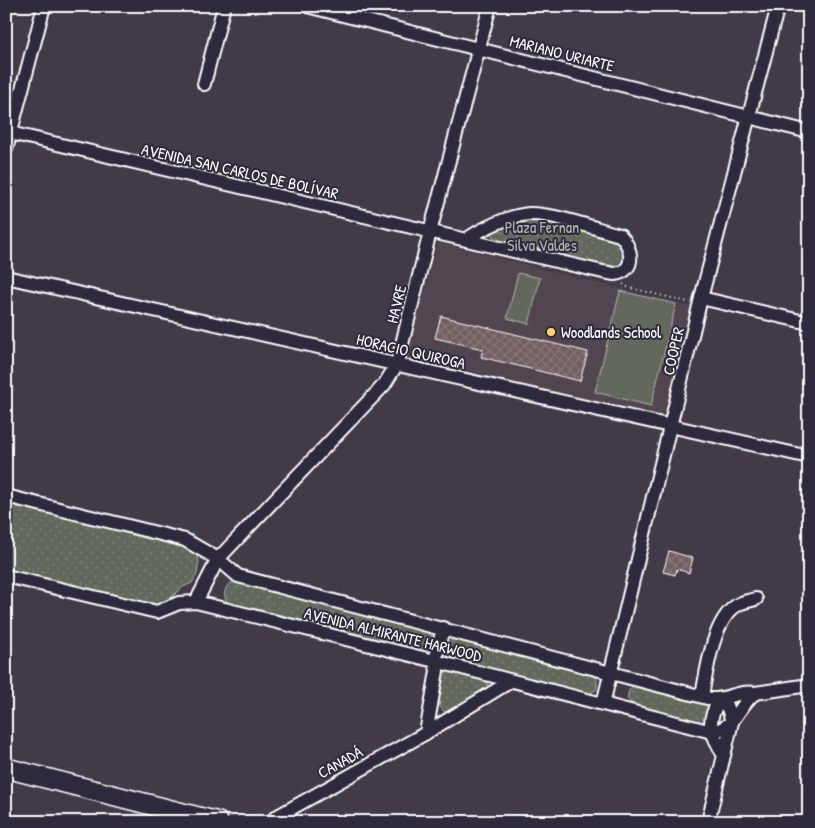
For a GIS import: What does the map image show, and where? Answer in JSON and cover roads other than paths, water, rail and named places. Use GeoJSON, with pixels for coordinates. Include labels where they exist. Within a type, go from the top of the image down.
{"type":"FeatureCollection","features":[{"type":"Feature","properties":{"kind":"main road"},"geometry":{"type":"LineString","coordinates":[[6,768],[218,822]]}},
{"type":"Feature","properties":{"kind":"street"},"geometry":{"type":"LineString","coordinates":[[6,150],[8,132],[44,6]]}},
{"type":"Feature","properties":{"kind":"street"},"geometry":{"type":"LineString","coordinates":[[204,84],[224,6]]}},
{"type":"Feature","properties":{"kind":"street","name":"MARIANO URIARTE"},"geometry":{"type":"LineString","coordinates":[[307,6],[809,132]]}},
{"type":"Feature","properties":{"kind":"street","name":"HAVRE"},"geometry":{"type":"LineString","coordinates":[[196,602],[218,559],[384,385],[397,364],[490,6]]}},
{"type":"Feature","properties":{"kind":"street","name":"COOPER"},"geometry":{"type":"LineString","coordinates":[[603,704],[701,301],[778,6]]}},
{"type":"Feature","properties":{"kind":"street","name":"AVENIDA SAN CARLOS DE BOLÍVAR"},"geometry":{"type":"LineString","coordinates":[[8,132],[430,232],[615,274],[624,270],[631,256],[626,241],[620,235],[544,215],[529,214],[517,216],[479,230],[466,240]]}},
{"type":"Feature","properties":{"kind":"street","name":"HORACIO QUIROGA"},"geometry":{"type":"LineString","coordinates":[[6,277],[809,458]]}},
{"type":"Feature","properties":{"kind":"street"},"geometry":{"type":"LineString","coordinates":[[701,301],[809,323]]}},
{"type":"Feature","properties":{"kind":"street","name":"AVENIDA ALMIRANTE HARWOOD"},"geometry":{"type":"LineString","coordinates":[[6,496],[185,540],[218,559],[238,576],[702,696],[720,700],[748,692],[755,693],[809,685]]}},
{"type":"Feature","properties":{"kind":"street","name":"AVENIDA ALMIRANTE HARWOOD"},"geometry":{"type":"LineString","coordinates":[[6,576],[157,612],[179,603],[196,602],[712,732]]}},
{"type":"Feature","properties":{"kind":"street"},"geometry":{"type":"LineString","coordinates":[[702,696],[710,653],[714,639],[722,624],[732,610],[740,603],[756,599]]}},
{"type":"Feature","properties":{"kind":"street"},"geometry":{"type":"LineString","coordinates":[[426,733],[437,671],[435,661],[443,628]]}},
{"type":"Feature","properties":{"kind":"street","name":"CANADÁ"},"geometry":{"type":"LineString","coordinates":[[272,822],[276,817],[426,733],[511,681]]}},
{"type":"Feature","properties":{"kind":"street"},"geometry":{"type":"LineString","coordinates":[[712,732],[722,730],[732,722],[747,699],[755,693]]}},
{"type":"Feature","properties":{"kind":"street"},"geometry":{"type":"LineString","coordinates":[[708,822],[724,756],[732,722],[728,708],[720,700],[711,716],[710,723],[712,732],[724,756]]}},
{"type":"Feature","properties":{"kind":"place","name":"Woodlands School"},"geometry":{"type":"Point","coordinates":[551,332]}},
{"type":"Feature","properties":{"kind":"park label","name":"Plaza Fernan Silva Valdes"},"geometry":{"type":"Point","coordinates":[542,236]}}]}
